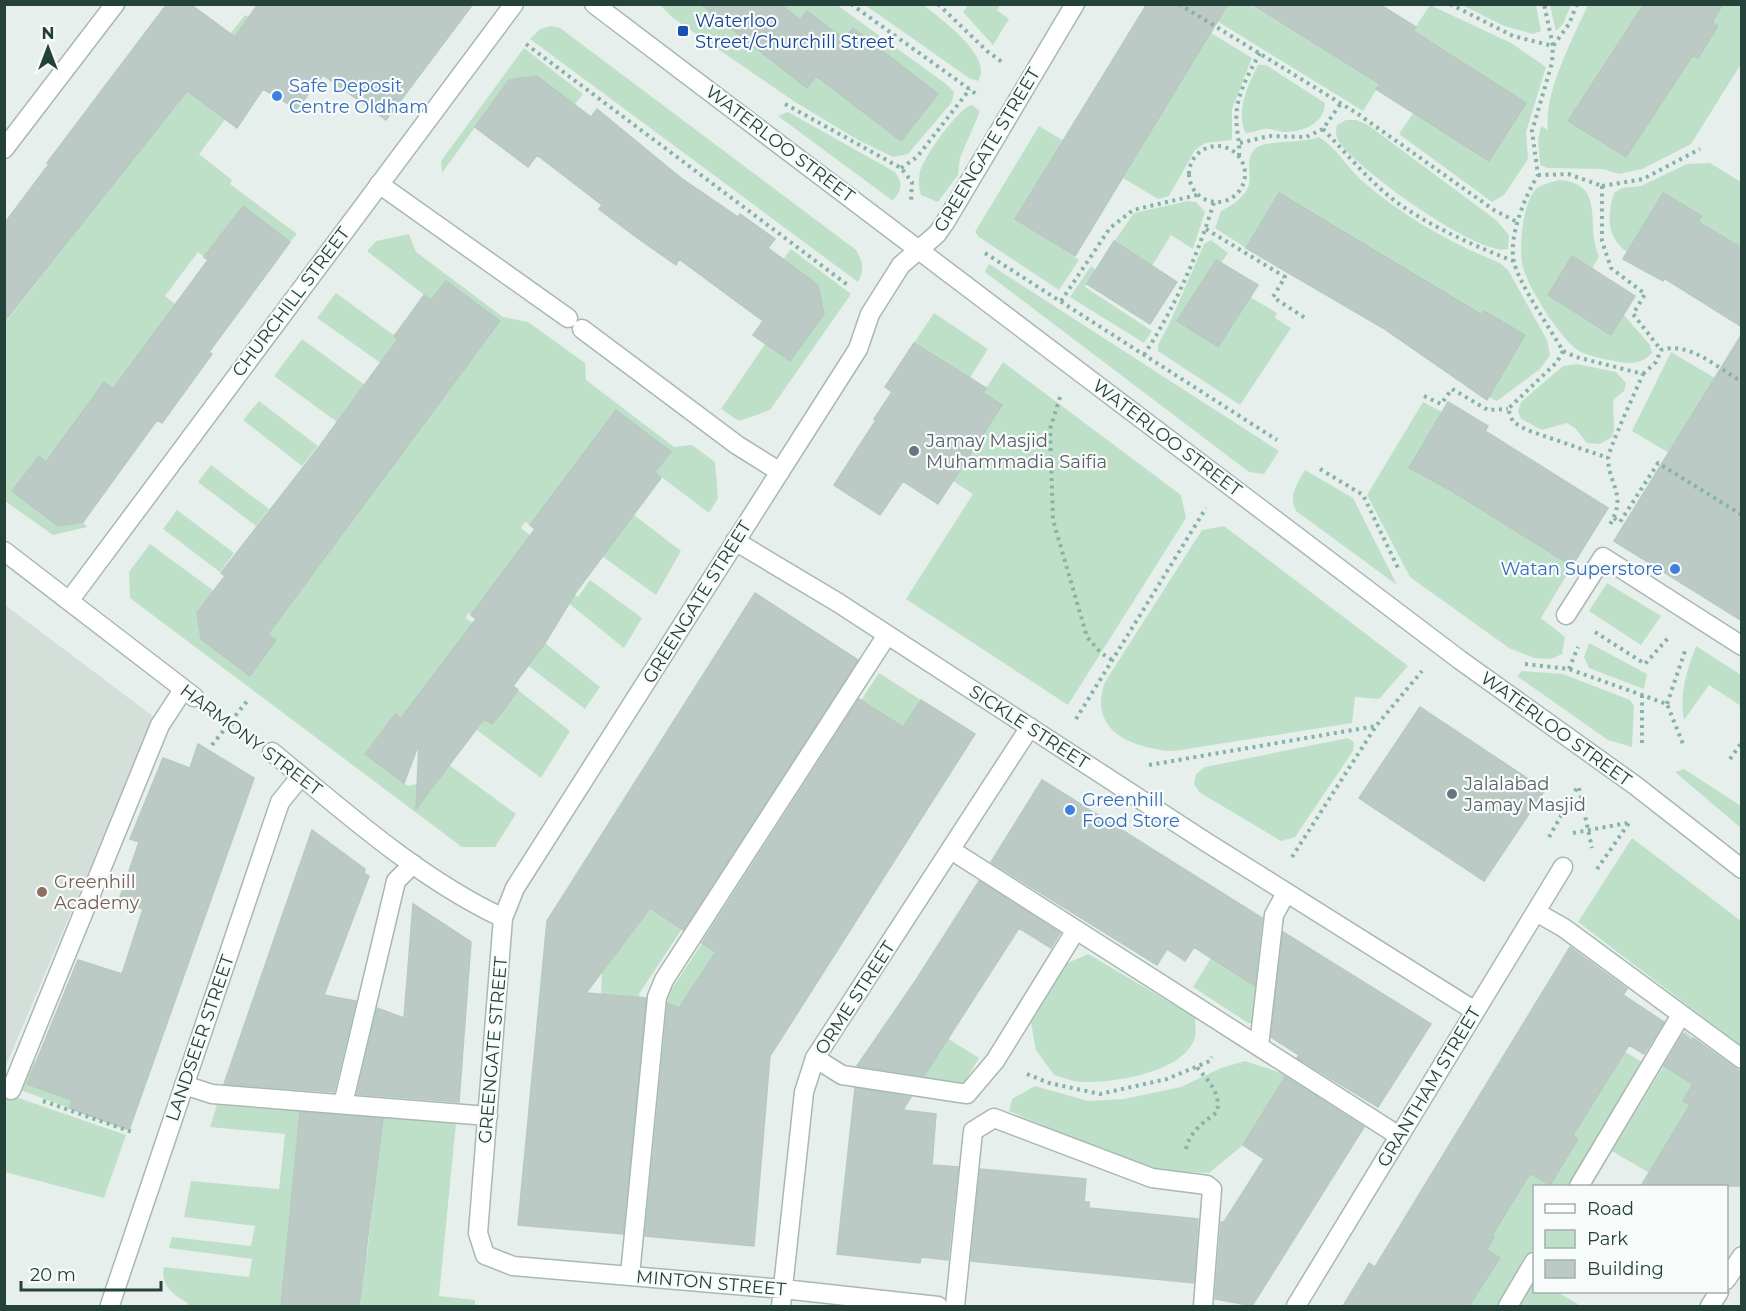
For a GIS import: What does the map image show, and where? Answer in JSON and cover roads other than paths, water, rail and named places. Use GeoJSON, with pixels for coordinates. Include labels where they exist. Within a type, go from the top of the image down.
{"type":"FeatureCollection","features":[{"type":"Feature","properties":{"kind":"street"},"geometry":{"type":"LineString","coordinates":[[4,149],[115,4]]}},
{"type":"Feature","properties":{"kind":"street","name":"CHURCHILL STREET"},"geometry":{"type":"LineString","coordinates":[[69,601],[514,4]]}},
{"type":"Feature","properties":{"kind":"street","name":"WATERLOO STREET"},"geometry":{"type":"LineString","coordinates":[[594,4],[1460,660],[1636,786],[1742,869]]}},
{"type":"Feature","properties":{"kind":"street","name":"GREENGATE STREET"},"geometry":{"type":"LineString","coordinates":[[485,1255],[478,1233],[503,918],[515,888],[858,349],[870,314],[901,265],[921,250],[946,221],[1075,4]]}},
{"type":"Feature","properties":{"kind":"street"},"geometry":{"type":"LineString","coordinates":[[379,184],[575,324],[737,445],[780,472]]}},
{"type":"Feature","properties":{"kind":"street","name":"SICKLE STREET"},"geometry":{"type":"LineString","coordinates":[[735,541],[887,635],[1286,893],[1475,1011]]}},
{"type":"Feature","properties":{"kind":"street","name":"HARMONY STREET"},"geometry":{"type":"LineString","coordinates":[[4,551],[189,693],[160,725],[11,1090]]}},
{"type":"Feature","properties":{"kind":"street"},"geometry":{"type":"LineString","coordinates":[[1566,615],[1603,556],[1684,611],[1742,646]]}},
{"type":"Feature","properties":{"kind":"street"},"geometry":{"type":"LineString","coordinates":[[630,1275],[657,997],[664,980],[887,635]]}},
{"type":"Feature","properties":{"kind":"street","name":"ORME STREET"},"geometry":{"type":"LineString","coordinates":[[782,1298],[804,1092],[815,1059],[1030,728]]}},
{"type":"Feature","properties":{"kind":"street","name":"HARMONY STREET"},"geometry":{"type":"LineString","coordinates":[[272,752],[413,864],[482,908],[503,918]]}},
{"type":"Feature","properties":{"kind":"street","name":"LANDSEER STREET"},"geometry":{"type":"LineString","coordinates":[[110,1305],[280,802],[302,776]]}},
{"type":"Feature","properties":{"kind":"street"},"geometry":{"type":"LineString","coordinates":[[951,850],[1399,1136]]}},
{"type":"Feature","properties":{"kind":"street"},"geometry":{"type":"LineString","coordinates":[[343,1104],[396,881],[413,864]]}},
{"type":"Feature","properties":{"kind":"street","name":"GRANTHAM STREET"},"geometry":{"type":"LineString","coordinates":[[1296,1306],[1563,867]]}},
{"type":"Feature","properties":{"kind":"street"},"geometry":{"type":"LineString","coordinates":[[1259,1046],[1274,915],[1286,893]]}},
{"type":"Feature","properties":{"kind":"street"},"geometry":{"type":"LineString","coordinates":[[1536,912],[1564,928],[1742,1059]]}},
{"type":"Feature","properties":{"kind":"street"},"geometry":{"type":"LineString","coordinates":[[815,1059],[842,1076],[967,1094],[995,1061],[1076,930]]}},
{"type":"Feature","properties":{"kind":"street"},"geometry":{"type":"LineString","coordinates":[[1580,1185],[1681,1015]]}},
{"type":"Feature","properties":{"kind":"street"},"geometry":{"type":"LineString","coordinates":[[184,1085],[212,1094],[488,1116]]}},
{"type":"Feature","properties":{"kind":"street"},"geometry":{"type":"LineString","coordinates":[[955,1306],[973,1131],[994,1118],[1152,1178],[1191,1185],[1207,1185],[1212,1189],[1203,1306]]}},
{"type":"Feature","properties":{"kind":"street","name":"MINTON STREET"},"geometry":{"type":"LineString","coordinates":[[485,1255],[513,1266],[630,1275],[782,1298],[938,1306]]}},
{"type":"Feature","properties":{"kind":"street"},"geometry":{"type":"LineString","coordinates":[[1728,1277],[1742,1256]]}},
{"type":"Feature","properties":{"kind":"street"},"geometry":{"type":"LineString","coordinates":[[1508,1306],[1533,1264]]}},
{"type":"Feature","properties":{"kind":"street"},"geometry":{"type":"LineString","coordinates":[[1710,1306],[1718,1293]]}},
{"type":"Feature","properties":{"kind":"place","name":"Waterloo Street/Churchill Street"},"geometry":{"type":"Point","coordinates":[683,31]}},
{"type":"Feature","properties":{"kind":"place","name":"Safe Deposit Centre Oldham"},"geometry":{"type":"Point","coordinates":[277,96]}},
{"type":"Feature","properties":{"kind":"place","name":"Jamay Masjid Muhammadia Saifia"},"geometry":{"type":"Point","coordinates":[914,451]}},
{"type":"Feature","properties":{"kind":"place","name":"Watan Superstore"},"geometry":{"type":"Point","coordinates":[1675,569]}},
{"type":"Feature","properties":{"kind":"place","name":"Jalalabad Jamay Masjid"},"geometry":{"type":"Point","coordinates":[1452,794]}},
{"type":"Feature","properties":{"kind":"place","name":"Greenhill Food Store"},"geometry":{"type":"Point","coordinates":[1070,810]}},
{"type":"Feature","properties":{"kind":"place","name":"Greenhill Academy"},"geometry":{"type":"Point","coordinates":[42,892]}}]}
